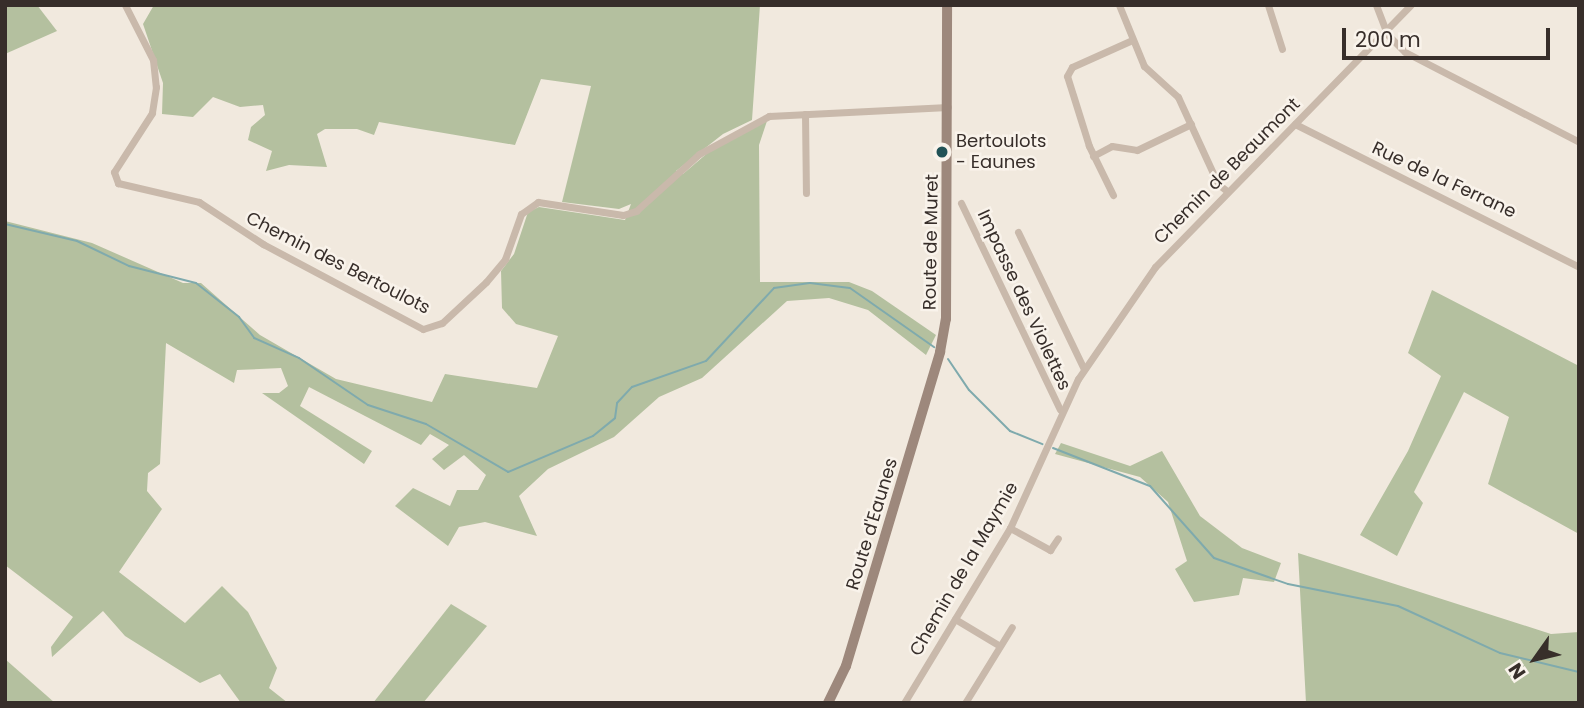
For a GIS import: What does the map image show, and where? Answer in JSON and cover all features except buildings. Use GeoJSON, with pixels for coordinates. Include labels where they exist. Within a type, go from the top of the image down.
{"type":"FeatureCollection","features":[{"type":"Feature","properties":{"kind":"main road","name":"Route de Muret"},"geometry":{"type":"LineString","coordinates":[[940,352],[946,319],[947,5]]}},
{"type":"Feature","properties":{"kind":"main road","name":"Route d'Eaunes"},"geometry":{"type":"LineString","coordinates":[[828,703],[846,666],[940,352]]}},
{"type":"Feature","properties":{"kind":"street","name":"Chemin des Bertoulots"},"geometry":{"type":"LineString","coordinates":[[125,5],[153,60],[156,87],[152,113],[114,172],[118,183],[199,202],[263,244],[423,329],[442,323],[486,282],[505,259],[521,214],[538,202],[623,215],[636,211],[713,144],[769,116],[948,107]]}},
{"type":"Feature","properties":{"kind":"street"},"geometry":{"type":"LineString","coordinates":[[1119,5],[1149,74],[1176,93],[1218,184],[1227,191]]}},
{"type":"Feature","properties":{"kind":"street"},"geometry":{"type":"LineString","coordinates":[[1268,5],[1282,49]]}},
{"type":"Feature","properties":{"kind":"street"},"geometry":{"type":"LineString","coordinates":[[1376,5],[1387,34],[1405,52],[1579,142]]}},
{"type":"Feature","properties":{"kind":"street","name":"Chemin de Beaumont"},"geometry":{"type":"LineString","coordinates":[[1048,449],[1060,410],[1084,369],[1155,267],[1227,191],[1387,34],[1411,5]]}},
{"type":"Feature","properties":{"kind":"street"},"geometry":{"type":"LineString","coordinates":[[1113,195],[1093,156],[1068,71],[1132,40]]}},
{"type":"Feature","properties":{"kind":"street"},"geometry":{"type":"LineString","coordinates":[[805,114],[806,194]]}},
{"type":"Feature","properties":{"kind":"street"},"geometry":{"type":"LineString","coordinates":[[1093,156],[1115,146],[1138,150],[1191,124]]}},
{"type":"Feature","properties":{"kind":"street","name":"Rue de la Ferrane"},"geometry":{"type":"LineString","coordinates":[[1295,124],[1485,215],[1579,267]]}},
{"type":"Feature","properties":{"kind":"street","name":"Impasse des Violettes"},"geometry":{"type":"LineString","coordinates":[[961,203],[1060,410]]}},
{"type":"Feature","properties":{"kind":"street"},"geometry":{"type":"LineString","coordinates":[[1018,232],[1084,369]]}},
{"type":"Feature","properties":{"kind":"street","name":"Chemin de la Maymie"},"geometry":{"type":"LineString","coordinates":[[904,703],[1010,528],[1048,449]]}},
{"type":"Feature","properties":{"kind":"street"},"geometry":{"type":"LineString","coordinates":[[1010,528],[1049,550],[1058,538]]}},
{"type":"Feature","properties":{"kind":"street"},"geometry":{"type":"LineString","coordinates":[[955,619],[1000,646]]}},
{"type":"Feature","properties":{"kind":"street"},"geometry":{"type":"LineString","coordinates":[[965,703],[1013,627]]}},
{"type":"Feature","properties":{"kind":"green space"},"geometry":{"type":"Polygon","coordinates":[[[5,5],[37,5],[57,31],[5,54],[5,5]]]}},
{"type":"Feature","properties":{"kind":"green space"},"geometry":{"type":"Polygon","coordinates":[[[154,5],[760,5],[752,120],[723,134],[676,171],[683,174],[711,150],[767,121],[759,145],[760,282],[849,282],[872,291],[936,335],[926,355],[868,310],[829,298],[787,301],[702,378],[659,397],[614,437],[548,469],[519,496],[537,536],[485,522],[459,527],[448,546],[395,506],[413,488],[450,506],[457,490],[478,490],[486,475],[464,455],[444,470],[432,459],[449,445],[430,434],[421,445],[309,387],[300,406],[372,451],[364,464],[262,393],[279,393],[288,386],[281,368],[237,370],[234,383],[166,343],[160,464],[148,473],[147,491],[162,509],[119,572],[185,623],[222,586],[248,612],[277,668],[269,688],[288,703],[241,703],[220,674],[200,683],[125,636],[103,611],[52,657],[51,647],[73,617],[5,565],[5,221],[92,243],[183,283],[201,283],[260,335],[336,379],[432,402],[445,374],[537,388],[558,336],[516,324],[502,308],[501,271],[514,254],[528,212],[539,207],[625,220],[631,204],[619,209],[562,202],[591,86],[541,79],[515,145],[379,122],[374,135],[357,129],[325,129],[317,134],[327,167],[289,165],[266,171],[272,151],[248,140],[251,127],[265,115],[263,105],[240,107],[213,97],[193,117],[162,114],[163,83],[143,24],[154,5]]]}},
{"type":"Feature","properties":{"kind":"green space"},"geometry":{"type":"Polygon","coordinates":[[[1432,290],[1579,366],[1579,534],[1488,484],[1509,417],[1464,392],[1414,492],[1423,503],[1397,556],[1360,535],[1408,451],[1441,376],[1408,353],[1432,290]]]}},
{"type":"Feature","properties":{"kind":"green space"},"geometry":{"type":"Polygon","coordinates":[[[1061,443],[1130,466],[1162,451],[1200,516],[1242,548],[1281,563],[1274,582],[1243,578],[1239,595],[1194,602],[1175,569],[1187,561],[1168,502],[1140,477],[1055,454],[1061,443]]]}},
{"type":"Feature","properties":{"kind":"green space"},"geometry":{"type":"Polygon","coordinates":[[[1298,553],[1551,634],[1579,632],[1579,703],[1306,703],[1298,553]]]}},
{"type":"Feature","properties":{"kind":"green space"},"geometry":{"type":"Polygon","coordinates":[[[451,604],[487,626],[423,703],[373,703],[451,604]]]}},
{"type":"Feature","properties":{"kind":"green space"},"geometry":{"type":"Polygon","coordinates":[[[5,659],[55,703],[5,703],[5,659]]]}},
{"type":"Feature","properties":{"kind":"waterway"},"geometry":{"type":"LineString","coordinates":[[5,224],[77,241],[129,266],[196,283],[239,317],[254,338],[299,358],[368,405],[426,424],[508,472],[593,436],[615,418],[617,403],[632,387],[706,361],[774,288],[810,283],[850,288],[934,347]]}},
{"type":"Feature","properties":{"kind":"waterway"},"geometry":{"type":"LineString","coordinates":[[948,359],[969,390],[1010,431],[1042,444]]}},
{"type":"Feature","properties":{"kind":"waterway"},"geometry":{"type":"LineString","coordinates":[[1053,448],[1150,486],[1214,558],[1288,584],[1398,606],[1500,653],[1579,672]]}},
{"type":"Feature","properties":{"kind":"place","name":"Bertoulots - Eaunes"},"geometry":{"type":"Point","coordinates":[942,152]}}]}
